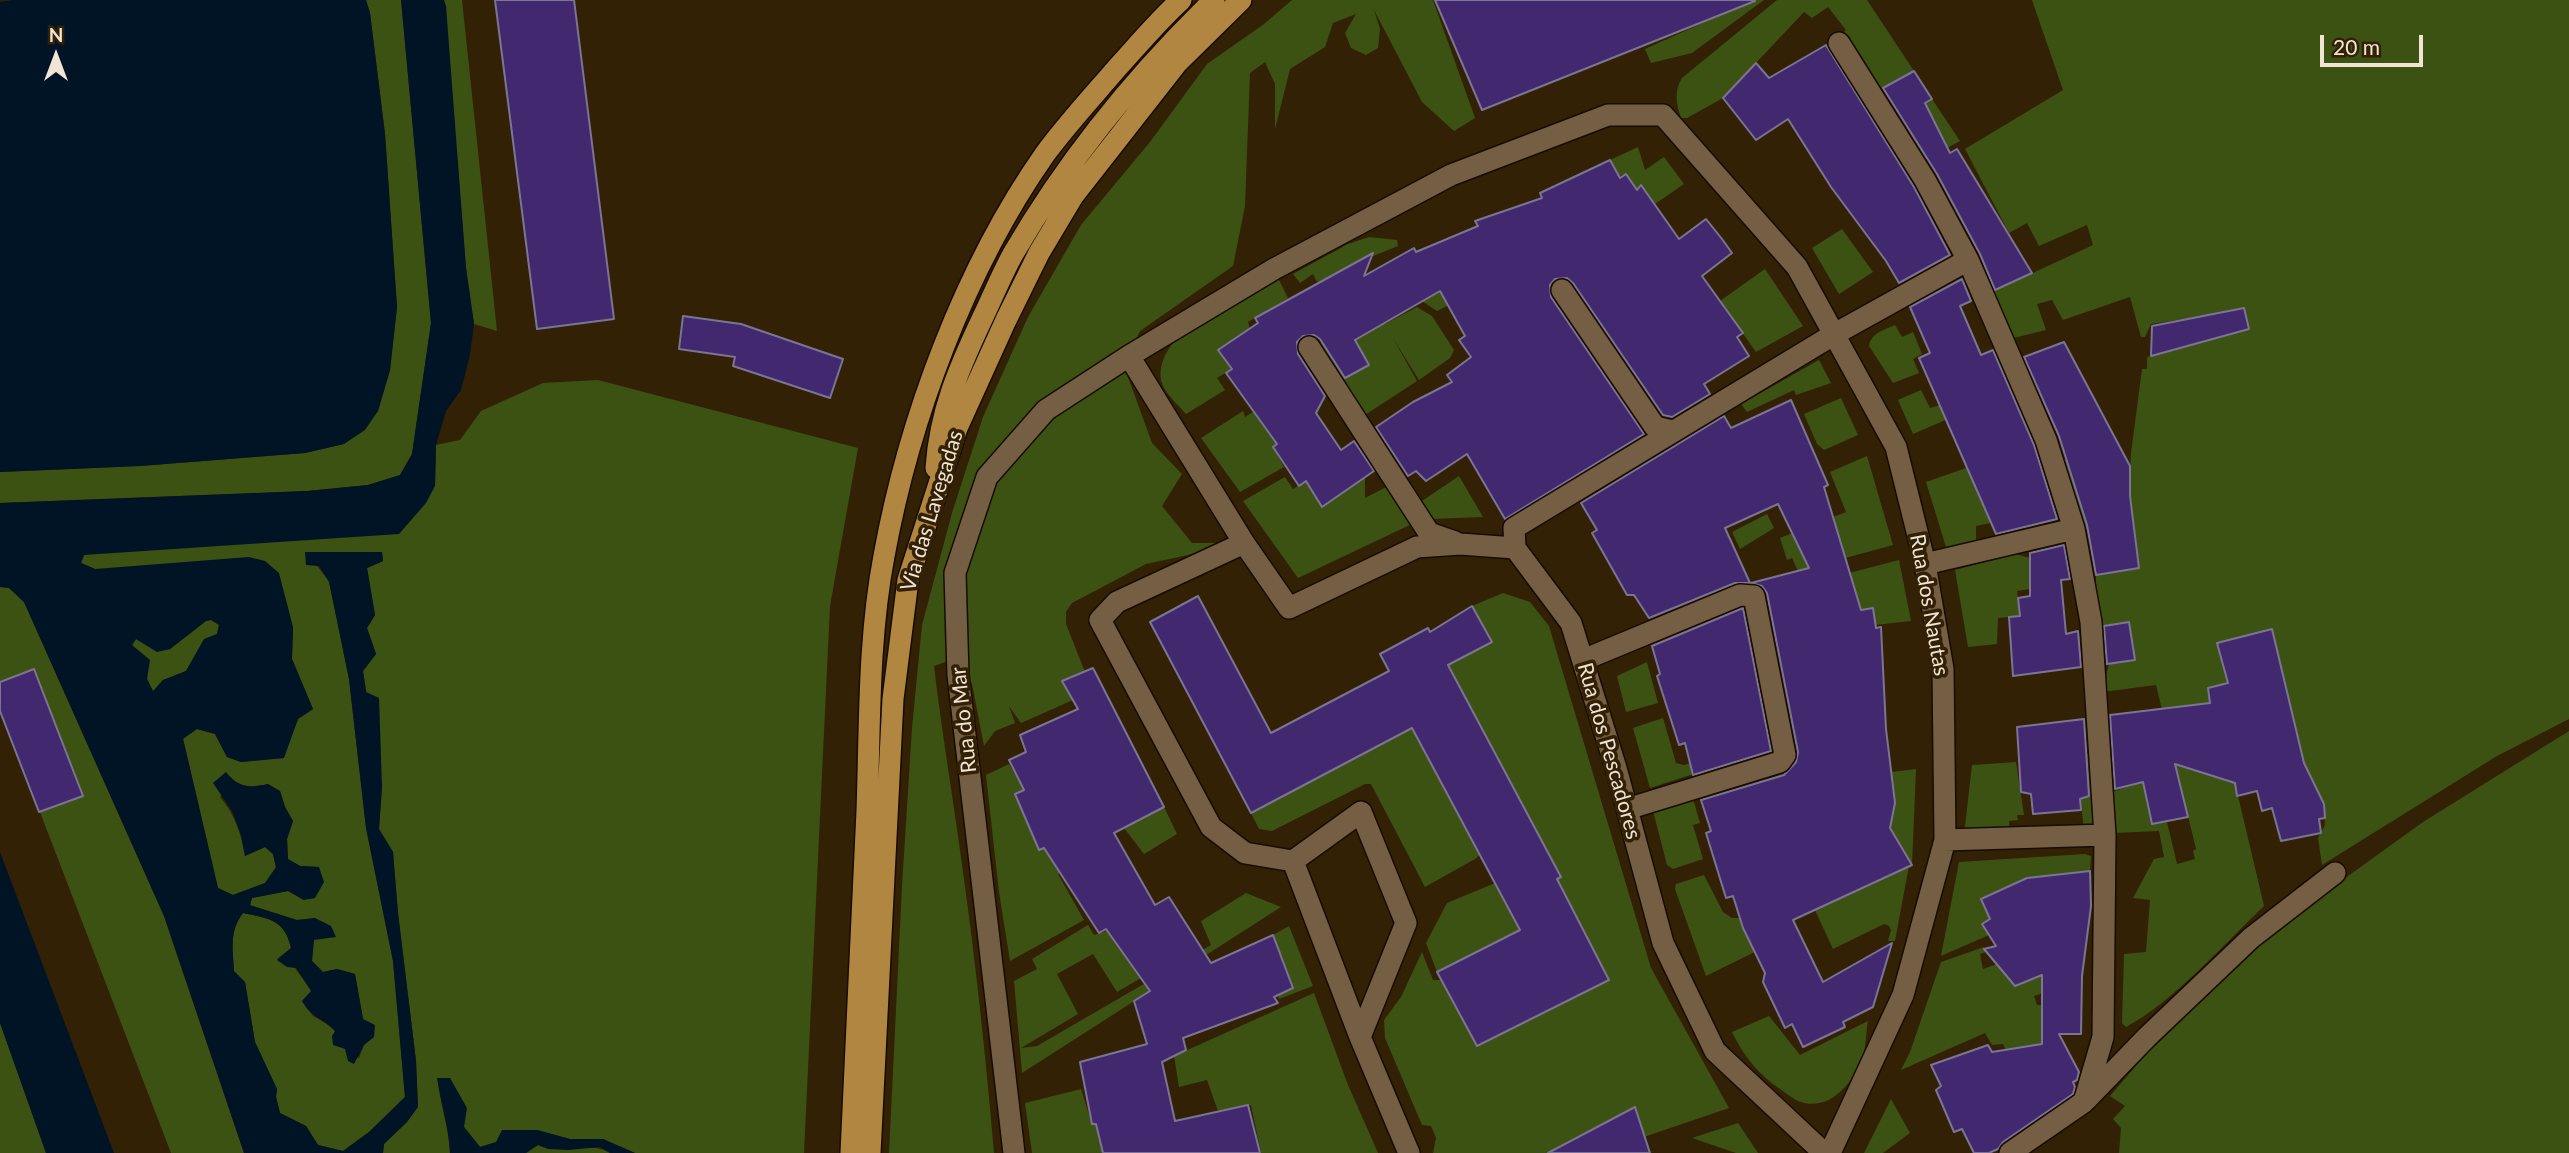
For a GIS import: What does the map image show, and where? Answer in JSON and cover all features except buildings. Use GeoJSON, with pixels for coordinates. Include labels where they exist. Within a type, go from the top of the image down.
{"type":"FeatureCollection","features":[{"type":"Feature","properties":{"kind":"main road","name":"Via das Lavegadas"},"geometry":{"type":"LineString","coordinates":[[851,1153],[867,807],[869,677],[883,557],[906,459],[938,361],[979,263],[1045,154],[1096,92],[1165,14],[1181,0]]}},
{"type":"Feature","properties":{"kind":"main road"},"geometry":{"type":"LineString","coordinates":[[934,502],[938,436],[954,380],[1013,255],[1060,182],[1123,97],[1172,41],[1214,0]]}},
{"type":"Feature","properties":{"kind":"main road","name":"Via das Lavegadas"},"geometry":{"type":"LineString","coordinates":[[870,1153],[893,699],[908,580],[957,428],[1039,253],[1073,196],[1177,63],[1241,0]]}},
{"type":"Feature","properties":{"kind":"street"},"geometry":{"type":"LineString","coordinates":[[1839,43],[1925,180],[1968,260],[2046,440],[2074,529],[2091,622],[2105,835],[2102,1037],[2084,1102]]}},
{"type":"Feature","properties":{"kind":"street","name":"Rua dos Nautas"},"geometry":{"type":"LineString","coordinates":[[1663,115],[1797,267],[1896,447],[1925,564],[1943,669],[1945,840],[1903,995],[1830,1153]]}},
{"type":"Feature","properties":{"kind":"street","name":"Rua do Mar"},"geometry":{"type":"LineString","coordinates":[[1014,1153],[958,674],[955,573],[987,477],[1046,410],[1129,356],[1274,269],[1451,175],[1608,116],[1663,115]]}},
{"type":"Feature","properties":{"kind":"street"},"geometry":{"type":"LineString","coordinates":[[1129,356],[1244,543],[1289,608],[1417,547],[1460,544],[1515,548],[1514,528],[1833,335],[1968,260]]}},
{"type":"Feature","properties":{"kind":"street"},"geometry":{"type":"LineString","coordinates":[[1562,290],[1655,427],[1673,431]]}},
{"type":"Feature","properties":{"kind":"street"},"geometry":{"type":"LineString","coordinates":[[1309,347],[1430,533],[1460,544]]}},
{"type":"Feature","properties":{"kind":"street"},"geometry":{"type":"LineString","coordinates":[[1925,564],[2074,529]]}},
{"type":"Feature","properties":{"kind":"street"},"geometry":{"type":"LineString","coordinates":[[1244,543],[1117,601],[1100,620],[1211,827],[1245,853],[1293,861],[1361,812],[1406,923],[1360,1037]]}},
{"type":"Feature","properties":{"kind":"street","name":"Rua dos Pescadores"},"geometry":{"type":"LineString","coordinates":[[1515,548],[1571,623],[1627,809],[1663,943],[1714,1051],[1824,1153]]}},
{"type":"Feature","properties":{"kind":"street"},"geometry":{"type":"LineString","coordinates":[[1583,660],[1740,595],[1754,596],[1785,755],[1780,762],[1627,809]]}},
{"type":"Feature","properties":{"kind":"street"},"geometry":{"type":"LineString","coordinates":[[1945,840],[2105,835]]}},
{"type":"Feature","properties":{"kind":"street"},"geometry":{"type":"LineString","coordinates":[[1293,861],[1360,1037],[1409,1153]]}},
{"type":"Feature","properties":{"kind":"street"},"geometry":{"type":"LineString","coordinates":[[2010,1153],[2084,1102],[2250,938],[2335,873]]}},
{"type":"Feature","properties":{"kind":"green space"},"geometry":{"type":"Polygon","coordinates":[[[366,0],[401,0],[431,323],[412,454],[400,475],[368,485],[307,491],[0,503],[0,472],[140,466],[305,453],[344,444],[378,411],[390,370],[397,307],[385,134],[370,13],[366,0]]]}},
{"type":"Feature","properties":{"kind":"green space"},"geometry":{"type":"Polygon","coordinates":[[[444,0],[462,0],[497,331],[474,324],[466,268],[444,0]]]}},
{"type":"Feature","properties":{"kind":"green space"},"geometry":{"type":"Polygon","coordinates":[[[1292,0],[1433,0],[1475,118],[1454,131],[1422,102],[1374,10],[1380,29],[1378,48],[1366,55],[1351,48],[1345,33],[1356,14],[1333,23],[1325,47],[1290,69],[1275,129],[1275,84],[1265,62],[1250,73],[1245,206],[1233,266],[1140,331],[1124,366],[1152,443],[1182,474],[1162,506],[1192,543],[1244,543],[1146,564],[1072,603],[1066,612],[1066,624],[1085,672],[1062,681],[1073,700],[1021,723],[1009,706],[1015,723],[995,731],[984,746],[972,684],[959,657],[934,666],[972,942],[994,1153],[889,1153],[902,886],[912,728],[922,625],[952,513],[983,417],[1028,317],[1081,225],[1150,142],[1207,64],[1264,24],[1292,0]]]}},
{"type":"Feature","properties":{"kind":"green space"},"geometry":{"type":"Polygon","coordinates":[[[1720,0],[1764,0],[1692,53],[1651,63],[1645,49],[1725,13],[1720,0]]]}},
{"type":"Feature","properties":{"kind":"green space"},"geometry":{"type":"Polygon","coordinates":[[[1777,0],[1867,0],[1914,71],[1879,90],[1840,36],[1846,30],[1828,7],[1812,18],[1804,12],[1723,98],[1687,118],[1681,118],[1677,97],[1682,78],[1777,0]]]}},
{"type":"Feature","properties":{"kind":"green space"},"geometry":{"type":"Polygon","coordinates":[[[2032,0],[2569,0],[2569,719],[2497,756],[2322,865],[2318,838],[2325,825],[2324,804],[2304,763],[2273,632],[2268,630],[2218,643],[2228,683],[2208,689],[2224,779],[2235,783],[2264,906],[2180,988],[2126,1027],[2122,1023],[2124,954],[2146,952],[2150,900],[2133,898],[2154,859],[2164,857],[2159,831],[2113,833],[2109,793],[2145,781],[2151,824],[2167,822],[2177,864],[2195,859],[2193,851],[2196,849],[2156,685],[2102,692],[2109,664],[2135,660],[2129,622],[2105,626],[2106,630],[2096,631],[2096,575],[2139,567],[2132,521],[2086,529],[2060,461],[2080,457],[2081,451],[2114,436],[2117,453],[2130,474],[2142,369],[2147,369],[2147,357],[2224,336],[2222,313],[2151,324],[2145,337],[2141,337],[2130,297],[2063,320],[2052,300],[2037,304],[2046,330],[2014,338],[1994,291],[2093,245],[2087,225],[2039,246],[2027,223],[2009,233],[1965,149],[2063,90],[2032,0]]]}},
{"type":"Feature","properties":{"kind":"green space"},"geometry":{"type":"Polygon","coordinates":[[[1932,99],[1960,141],[1923,161],[1905,134],[1933,120],[1925,103],[1932,99]]]}},
{"type":"Feature","properties":{"kind":"green space"},"geometry":{"type":"Polygon","coordinates":[[[1638,147],[1645,170],[1664,157],[1684,184],[1655,204],[1641,185],[1637,190],[1626,174],[1619,176],[1610,160],[1638,147]]]}},
{"type":"Feature","properties":{"kind":"green space"},"geometry":{"type":"Polygon","coordinates":[[[1842,229],[1873,272],[1839,294],[1812,248],[1842,229]]]}},
{"type":"Feature","properties":{"kind":"green space"},"geometry":{"type":"Polygon","coordinates":[[[1369,237],[1397,240],[1398,246],[1351,265],[1385,324],[1417,307],[1432,316],[1454,350],[1450,358],[1419,380],[1393,338],[1417,381],[1362,417],[1317,346],[1331,337],[1324,288],[1313,274],[1300,283],[1293,274],[1348,244],[1369,237]],[[1350,330],[1357,372],[1369,365],[1350,330]]]}},
{"type":"Feature","properties":{"kind":"green space"},"geometry":{"type":"Polygon","coordinates":[[[1439,242],[1469,295],[1437,311],[1422,301],[1439,290],[1415,251],[1439,242]]]}},
{"type":"Feature","properties":{"kind":"green space"},"geometry":{"type":"Polygon","coordinates":[[[1765,269],[1803,326],[1756,352],[1720,301],[1765,269]]]}},
{"type":"Feature","properties":{"kind":"green space"},"geometry":{"type":"Polygon","coordinates":[[[1279,280],[1288,298],[1248,322],[1250,329],[1218,350],[1232,369],[1217,378],[1225,390],[1186,414],[1161,381],[1161,368],[1169,348],[1178,338],[1279,280]]]}},
{"type":"Feature","properties":{"kind":"green space"},"geometry":{"type":"Polygon","coordinates":[[[1895,325],[1902,337],[1913,332],[1922,354],[1913,359],[1919,373],[1893,383],[1869,346],[1875,335],[1895,325]]]}},
{"type":"Feature","properties":{"kind":"green space"},"geometry":{"type":"Polygon","coordinates":[[[1819,360],[1831,383],[1796,395],[1794,390],[1747,412],[1741,404],[1819,360]]]}},
{"type":"Feature","properties":{"kind":"green space"},"geometry":{"type":"Polygon","coordinates":[[[598,380],[858,448],[830,606],[804,1153],[635,1153],[603,1139],[570,1139],[537,1130],[480,1147],[464,1127],[438,1078],[450,1153],[383,1153],[384,1144],[407,1122],[418,1106],[416,1061],[393,852],[379,829],[382,787],[363,671],[376,654],[367,628],[375,615],[367,568],[383,561],[382,552],[306,552],[329,581],[349,679],[366,828],[393,961],[405,1097],[369,1132],[343,1151],[318,1145],[306,1126],[280,1113],[277,1089],[255,1042],[245,982],[234,972],[233,941],[239,920],[243,913],[268,919],[285,931],[291,948],[277,959],[295,968],[312,991],[302,1001],[313,1016],[328,1024],[345,1049],[359,1058],[364,1045],[374,1036],[363,1019],[355,974],[337,969],[323,972],[312,961],[315,918],[297,920],[250,906],[252,898],[288,891],[304,900],[319,867],[300,866],[288,859],[287,839],[293,821],[280,791],[268,784],[249,788],[234,782],[220,797],[237,825],[245,856],[265,847],[273,854],[276,868],[265,883],[233,895],[218,888],[183,738],[197,729],[215,734],[227,757],[241,762],[283,758],[298,719],[313,709],[292,659],[293,627],[81,563],[84,555],[435,486],[436,445],[460,440],[481,411],[543,383],[598,380]]]}},
{"type":"Feature","properties":{"kind":"green space"},"geometry":{"type":"Polygon","coordinates":[[[1921,390],[1930,408],[1944,404],[1950,418],[1913,434],[1898,400],[1921,390]]]}},
{"type":"Feature","properties":{"kind":"green space"},"geometry":{"type":"Polygon","coordinates":[[[1841,398],[1858,435],[1824,450],[1817,444],[1804,414],[1841,398]]]}},
{"type":"Feature","properties":{"kind":"green space"},"geometry":{"type":"Polygon","coordinates":[[[1258,409],[1278,443],[1273,447],[1284,467],[1240,492],[1201,438],[1243,411],[1245,417],[1258,409]]]}},
{"type":"Feature","properties":{"kind":"green space"},"geometry":{"type":"Polygon","coordinates":[[[1867,456],[1893,545],[1798,571],[1792,558],[1787,560],[1780,538],[1846,512],[1830,472],[1867,456]]]}},
{"type":"Feature","properties":{"kind":"green space"},"geometry":{"type":"Polygon","coordinates":[[[1966,468],[1995,522],[1976,526],[1976,541],[1946,547],[1926,482],[1966,468]]]}},
{"type":"Feature","properties":{"kind":"green space"},"geometry":{"type":"Polygon","coordinates":[[[1459,476],[1483,517],[1430,519],[1419,503],[1459,476]]]}},
{"type":"Feature","properties":{"kind":"green space"},"geometry":{"type":"Polygon","coordinates":[[[1285,477],[1293,489],[1306,481],[1322,507],[1365,477],[1365,498],[1390,485],[1414,523],[1298,578],[1243,501],[1285,477]]]}},
{"type":"Feature","properties":{"kind":"green space"},"geometry":{"type":"Polygon","coordinates":[[[1767,514],[1774,528],[1740,549],[1732,532],[1767,514]]]}},
{"type":"Feature","properties":{"kind":"green space"},"geometry":{"type":"Polygon","coordinates":[[[2015,554],[2030,558],[2030,589],[2017,591],[2020,616],[1998,618],[1997,644],[1968,647],[1955,570],[2015,554]]]}},
{"type":"Feature","properties":{"kind":"green space"},"geometry":{"type":"Polygon","coordinates":[[[1899,560],[1911,621],[1875,625],[1873,608],[1826,612],[1849,573],[1899,560]]]}},
{"type":"Feature","properties":{"kind":"green space"},"geometry":{"type":"Polygon","coordinates":[[[0,587],[9,588],[24,602],[164,916],[244,1153],[171,1153],[0,708],[0,587]]]}},
{"type":"Feature","properties":{"kind":"green space"},"geometry":{"type":"Polygon","coordinates":[[[1503,593],[1530,602],[1549,626],[1651,968],[1729,1108],[1644,1137],[1634,1107],[1563,1144],[1566,1153],[1433,1153],[1436,1138],[1431,1126],[1422,1125],[1385,1038],[1384,1020],[1401,997],[1422,952],[1433,980],[1441,980],[1477,1046],[1609,980],[1570,904],[1529,894],[1561,877],[1448,665],[1472,606],[1503,593]]]}},
{"type":"Feature","properties":{"kind":"green space"},"geometry":{"type":"Polygon","coordinates":[[[211,620],[219,625],[217,634],[204,640],[186,671],[163,680],[153,692],[132,645],[136,639],[157,651],[170,649],[211,620]]]}},
{"type":"Feature","properties":{"kind":"green space"},"geometry":{"type":"Polygon","coordinates":[[[1647,662],[1658,703],[1626,712],[1617,676],[1647,662]]]}},
{"type":"Feature","properties":{"kind":"green space"},"geometry":{"type":"Polygon","coordinates":[[[1663,718],[1676,763],[1684,765],[1731,751],[1734,761],[1650,788],[1633,728],[1663,718]]]}},
{"type":"Feature","properties":{"kind":"green space"},"geometry":{"type":"Polygon","coordinates":[[[1412,728],[1480,855],[1475,859],[1425,887],[1371,784],[1365,784],[1272,831],[1259,829],[1251,813],[1412,728]]]}},
{"type":"Feature","properties":{"kind":"green space"},"geometry":{"type":"Polygon","coordinates":[[[2569,731],[2569,1153],[2119,1153],[2121,1128],[2113,1119],[2125,1106],[2110,1096],[2172,1024],[2251,946],[2423,822],[2569,731]]]}},
{"type":"Feature","properties":{"kind":"green space"},"geometry":{"type":"Polygon","coordinates":[[[2093,752],[2096,831],[2084,831],[2076,756],[2093,752]]]}},
{"type":"Feature","properties":{"kind":"green space"},"geometry":{"type":"Polygon","coordinates":[[[2016,762],[2024,815],[2017,815],[2018,820],[2009,821],[2010,833],[1964,835],[1972,765],[2016,762]]]}},
{"type":"Feature","properties":{"kind":"green space"},"geometry":{"type":"Polygon","coordinates":[[[1009,764],[1024,790],[1015,794],[1039,850],[1102,823],[1150,814],[1164,807],[1177,834],[1144,854],[1124,828],[1064,859],[1068,868],[1058,874],[1084,920],[1010,961],[986,775],[1009,764]]]}},
{"type":"Feature","properties":{"kind":"green space"},"geometry":{"type":"Polygon","coordinates":[[[1916,769],[1912,865],[1890,835],[1891,772],[1916,769]]]}},
{"type":"Feature","properties":{"kind":"green space"},"geometry":{"type":"Polygon","coordinates":[[[1692,795],[1700,823],[1693,825],[1703,859],[1673,869],[1667,865],[1653,811],[1692,795]]]}},
{"type":"Feature","properties":{"kind":"green space"},"geometry":{"type":"Polygon","coordinates":[[[2085,854],[2091,856],[2090,871],[2027,878],[1981,898],[1990,919],[1982,925],[1989,935],[1941,956],[1959,862],[2085,854]]]}},
{"type":"Feature","properties":{"kind":"green space"},"geometry":{"type":"Polygon","coordinates":[[[1909,866],[1895,941],[1888,941],[1891,930],[1884,924],[1833,949],[1815,910],[1909,866]]]}},
{"type":"Feature","properties":{"kind":"green space"},"geometry":{"type":"Polygon","coordinates":[[[1704,875],[1723,912],[1732,918],[1744,918],[1785,937],[1706,976],[1675,889],[1676,884],[1704,875]]]}},
{"type":"Feature","properties":{"kind":"green space"},"geometry":{"type":"Polygon","coordinates":[[[1495,883],[1521,930],[1437,972],[1426,943],[1447,903],[1495,883]]]}},
{"type":"Feature","properties":{"kind":"green space"},"geometry":{"type":"Polygon","coordinates":[[[1246,893],[1281,907],[1022,1073],[1014,981],[1037,969],[1032,959],[1088,925],[1094,935],[1110,930],[1141,978],[1117,992],[1093,954],[1057,974],[1078,1014],[1021,1048],[1037,1046],[1211,945],[1201,921],[1246,893]]]}},
{"type":"Feature","properties":{"kind":"green space"},"geometry":{"type":"Polygon","coordinates":[[[1289,926],[1313,986],[1279,999],[1278,995],[1293,987],[1273,935],[1289,926]]]}},
{"type":"Feature","properties":{"kind":"green space"},"geometry":{"type":"Polygon","coordinates":[[[1984,947],[1986,952],[1980,954],[1983,969],[1997,964],[2015,986],[2043,975],[2062,987],[2034,996],[2037,1005],[2048,1005],[2042,1045],[2014,1069],[2003,1044],[1992,1045],[1985,1033],[1901,1070],[1910,1052],[1941,962],[1984,947]]]}},
{"type":"Feature","properties":{"kind":"green space"},"geometry":{"type":"Polygon","coordinates":[[[1314,993],[1348,1085],[1378,1153],[1261,1153],[1251,1105],[1218,1111],[1207,1080],[1179,1087],[1174,1056],[1314,993]]]}},
{"type":"Feature","properties":{"kind":"green space"},"geometry":{"type":"Polygon","coordinates":[[[1769,1016],[1800,1055],[1868,1021],[1864,1053],[1855,1074],[1840,1092],[1821,1103],[1798,1101],[1758,1071],[1732,1032],[1769,1016]]]}},
{"type":"Feature","properties":{"kind":"green space"},"geometry":{"type":"Polygon","coordinates":[[[0,1023],[46,1153],[0,1153],[0,1023]]]}},
{"type":"Feature","properties":{"kind":"green space"},"geometry":{"type":"Polygon","coordinates":[[[1081,1089],[1092,1124],[1099,1122],[1103,1153],[1032,1153],[1025,1103],[1081,1089]]]}},
{"type":"Feature","properties":{"kind":"green space"},"geometry":{"type":"Polygon","coordinates":[[[1891,1099],[1910,1133],[1883,1153],[1864,1153],[1891,1099]]]}},
{"type":"Feature","properties":{"kind":"green space"},"geometry":{"type":"Polygon","coordinates":[[[1738,1123],[1758,1153],[1736,1153],[1692,1138],[1738,1123]]]}},
{"type":"Feature","properties":{"kind":"green space"},"geometry":{"type":"Polygon","coordinates":[[[538,1145],[593,1148],[610,1153],[526,1153],[538,1145]]]}},
{"type":"Feature","properties":{"kind":"water"},"geometry":{"type":"Polygon","coordinates":[[[366,0],[370,13],[385,134],[397,307],[390,370],[378,411],[365,430],[344,444],[305,453],[140,466],[0,472],[0,2],[366,0]]]}},
{"type":"Feature","properties":{"kind":"water"},"geometry":{"type":"Polygon","coordinates":[[[401,0],[444,0],[446,6],[466,268],[474,324],[461,390],[446,411],[436,445],[435,486],[426,503],[399,534],[84,555],[81,563],[95,569],[249,557],[265,561],[279,573],[293,627],[292,659],[313,709],[298,719],[284,758],[241,762],[227,757],[215,734],[197,729],[183,739],[218,888],[233,895],[265,883],[276,867],[273,854],[265,847],[245,856],[232,811],[213,783],[226,772],[240,784],[268,784],[280,791],[293,821],[287,839],[288,859],[300,866],[319,867],[324,882],[315,898],[304,900],[288,891],[252,898],[250,905],[297,920],[315,918],[331,926],[336,937],[314,940],[312,961],[323,972],[337,969],[355,974],[363,1019],[375,1025],[374,1037],[364,1045],[354,1064],[348,1061],[345,1049],[333,1045],[332,1036],[335,1031],[313,1014],[302,1001],[311,991],[296,968],[287,967],[277,960],[291,948],[285,931],[280,926],[268,919],[243,913],[234,933],[234,971],[245,982],[255,1042],[277,1089],[280,1113],[306,1126],[318,1145],[343,1151],[369,1132],[405,1097],[393,961],[366,828],[349,679],[329,582],[319,566],[306,565],[305,552],[382,552],[383,561],[367,568],[375,615],[367,628],[376,654],[363,671],[366,692],[379,698],[382,787],[379,829],[393,852],[416,1061],[418,1107],[384,1144],[383,1153],[244,1153],[164,916],[24,602],[9,588],[0,587],[0,503],[307,491],[368,485],[400,475],[412,454],[431,323],[401,0]],[[211,620],[206,621],[170,649],[157,652],[136,639],[132,645],[150,660],[147,679],[153,691],[163,680],[186,671],[204,639],[217,634],[219,625],[211,620]]]}},
{"type":"Feature","properties":{"kind":"water"},"geometry":{"type":"Polygon","coordinates":[[[0,852],[114,1153],[46,1153],[0,1023],[0,852]]]}},
{"type":"Feature","properties":{"kind":"water"},"geometry":{"type":"Polygon","coordinates":[[[437,1078],[450,1078],[467,1108],[464,1127],[480,1147],[496,1142],[502,1130],[537,1130],[570,1139],[603,1139],[635,1153],[610,1153],[600,1147],[548,1149],[538,1145],[526,1153],[450,1153],[437,1078]]]}}]}
